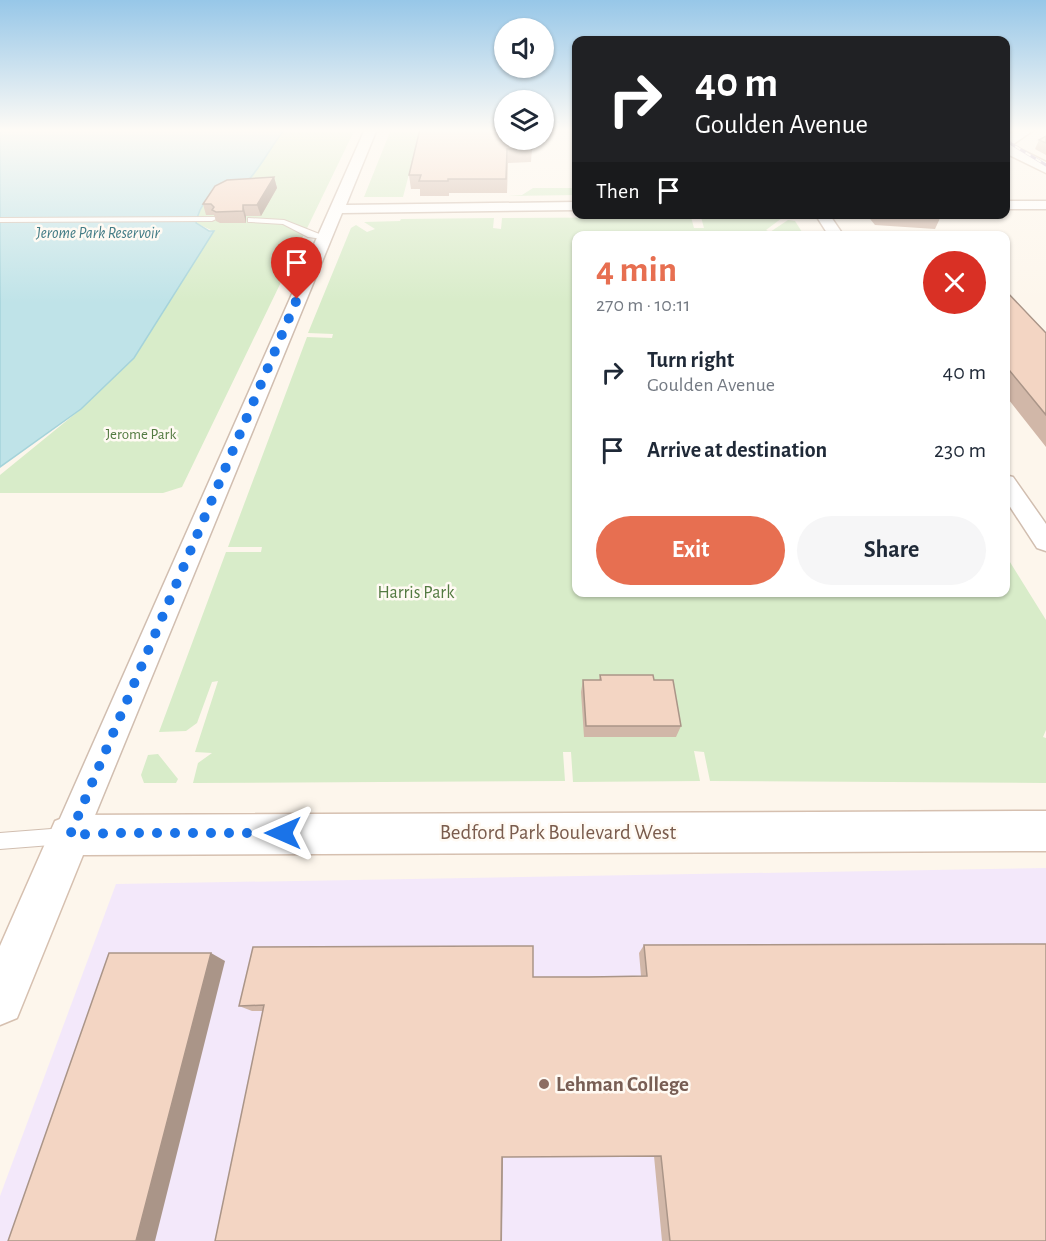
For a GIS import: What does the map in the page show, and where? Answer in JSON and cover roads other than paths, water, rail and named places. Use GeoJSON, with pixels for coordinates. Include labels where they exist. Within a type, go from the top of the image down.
{"type":"FeatureCollection","features":[{"type":"Feature","properties":{"kind":"street"},"geometry":{"type":"LineString","coordinates":[[0,1000],[345,187]]}},
{"type":"Feature","properties":{"kind":"street"},"geometry":{"type":"LineString","coordinates":[[1010,205],[1046,205]]}},
{"type":"Feature","properties":{"kind":"street"},"geometry":{"type":"LineString","coordinates":[[336,208],[572,206]]}},
{"type":"Feature","properties":{"kind":"street"},"geometry":{"type":"LineString","coordinates":[[1010,489],[1046,542]]}},
{"type":"Feature","properties":{"kind":"street","name":"Bedford Park Boulevard West"},"geometry":{"type":"LineString","coordinates":[[70,835],[116,833],[1046,831]]}},
{"type":"Feature","properties":{"kind":"lane"},"geometry":{"type":"LineString","coordinates":[[0,220],[212,219]]}},
{"type":"Feature","properties":{"kind":"lane"},"geometry":{"type":"LineString","coordinates":[[251,220],[284,222],[311,235],[323,237]]}},
{"type":"Feature","properties":{"kind":"lane"},"geometry":{"type":"LineString","coordinates":[[0,841],[70,835]]}},
{"type":"Feature","properties":{"kind":"water","name":"Jerome Park Reservoir"},"geometry":{"type":"Polygon","coordinates":[[[0,187],[239,187],[213,196],[203,205],[196,223],[209,231],[214,231],[134,358],[81,409],[0,467],[0,187]]]}},
{"type":"Feature","properties":{"kind":"place","name":"Lehman College"},"geometry":{"type":"Point","coordinates":[544,1084]}},
{"type":"Feature","properties":{"kind":"park label","name":"Jerome Park"},"geometry":{"type":"Point","coordinates":[141,434]}},
{"type":"Feature","properties":{"kind":"park label","name":"Harris Park"},"geometry":{"type":"Point","coordinates":[416,592]}}]}
